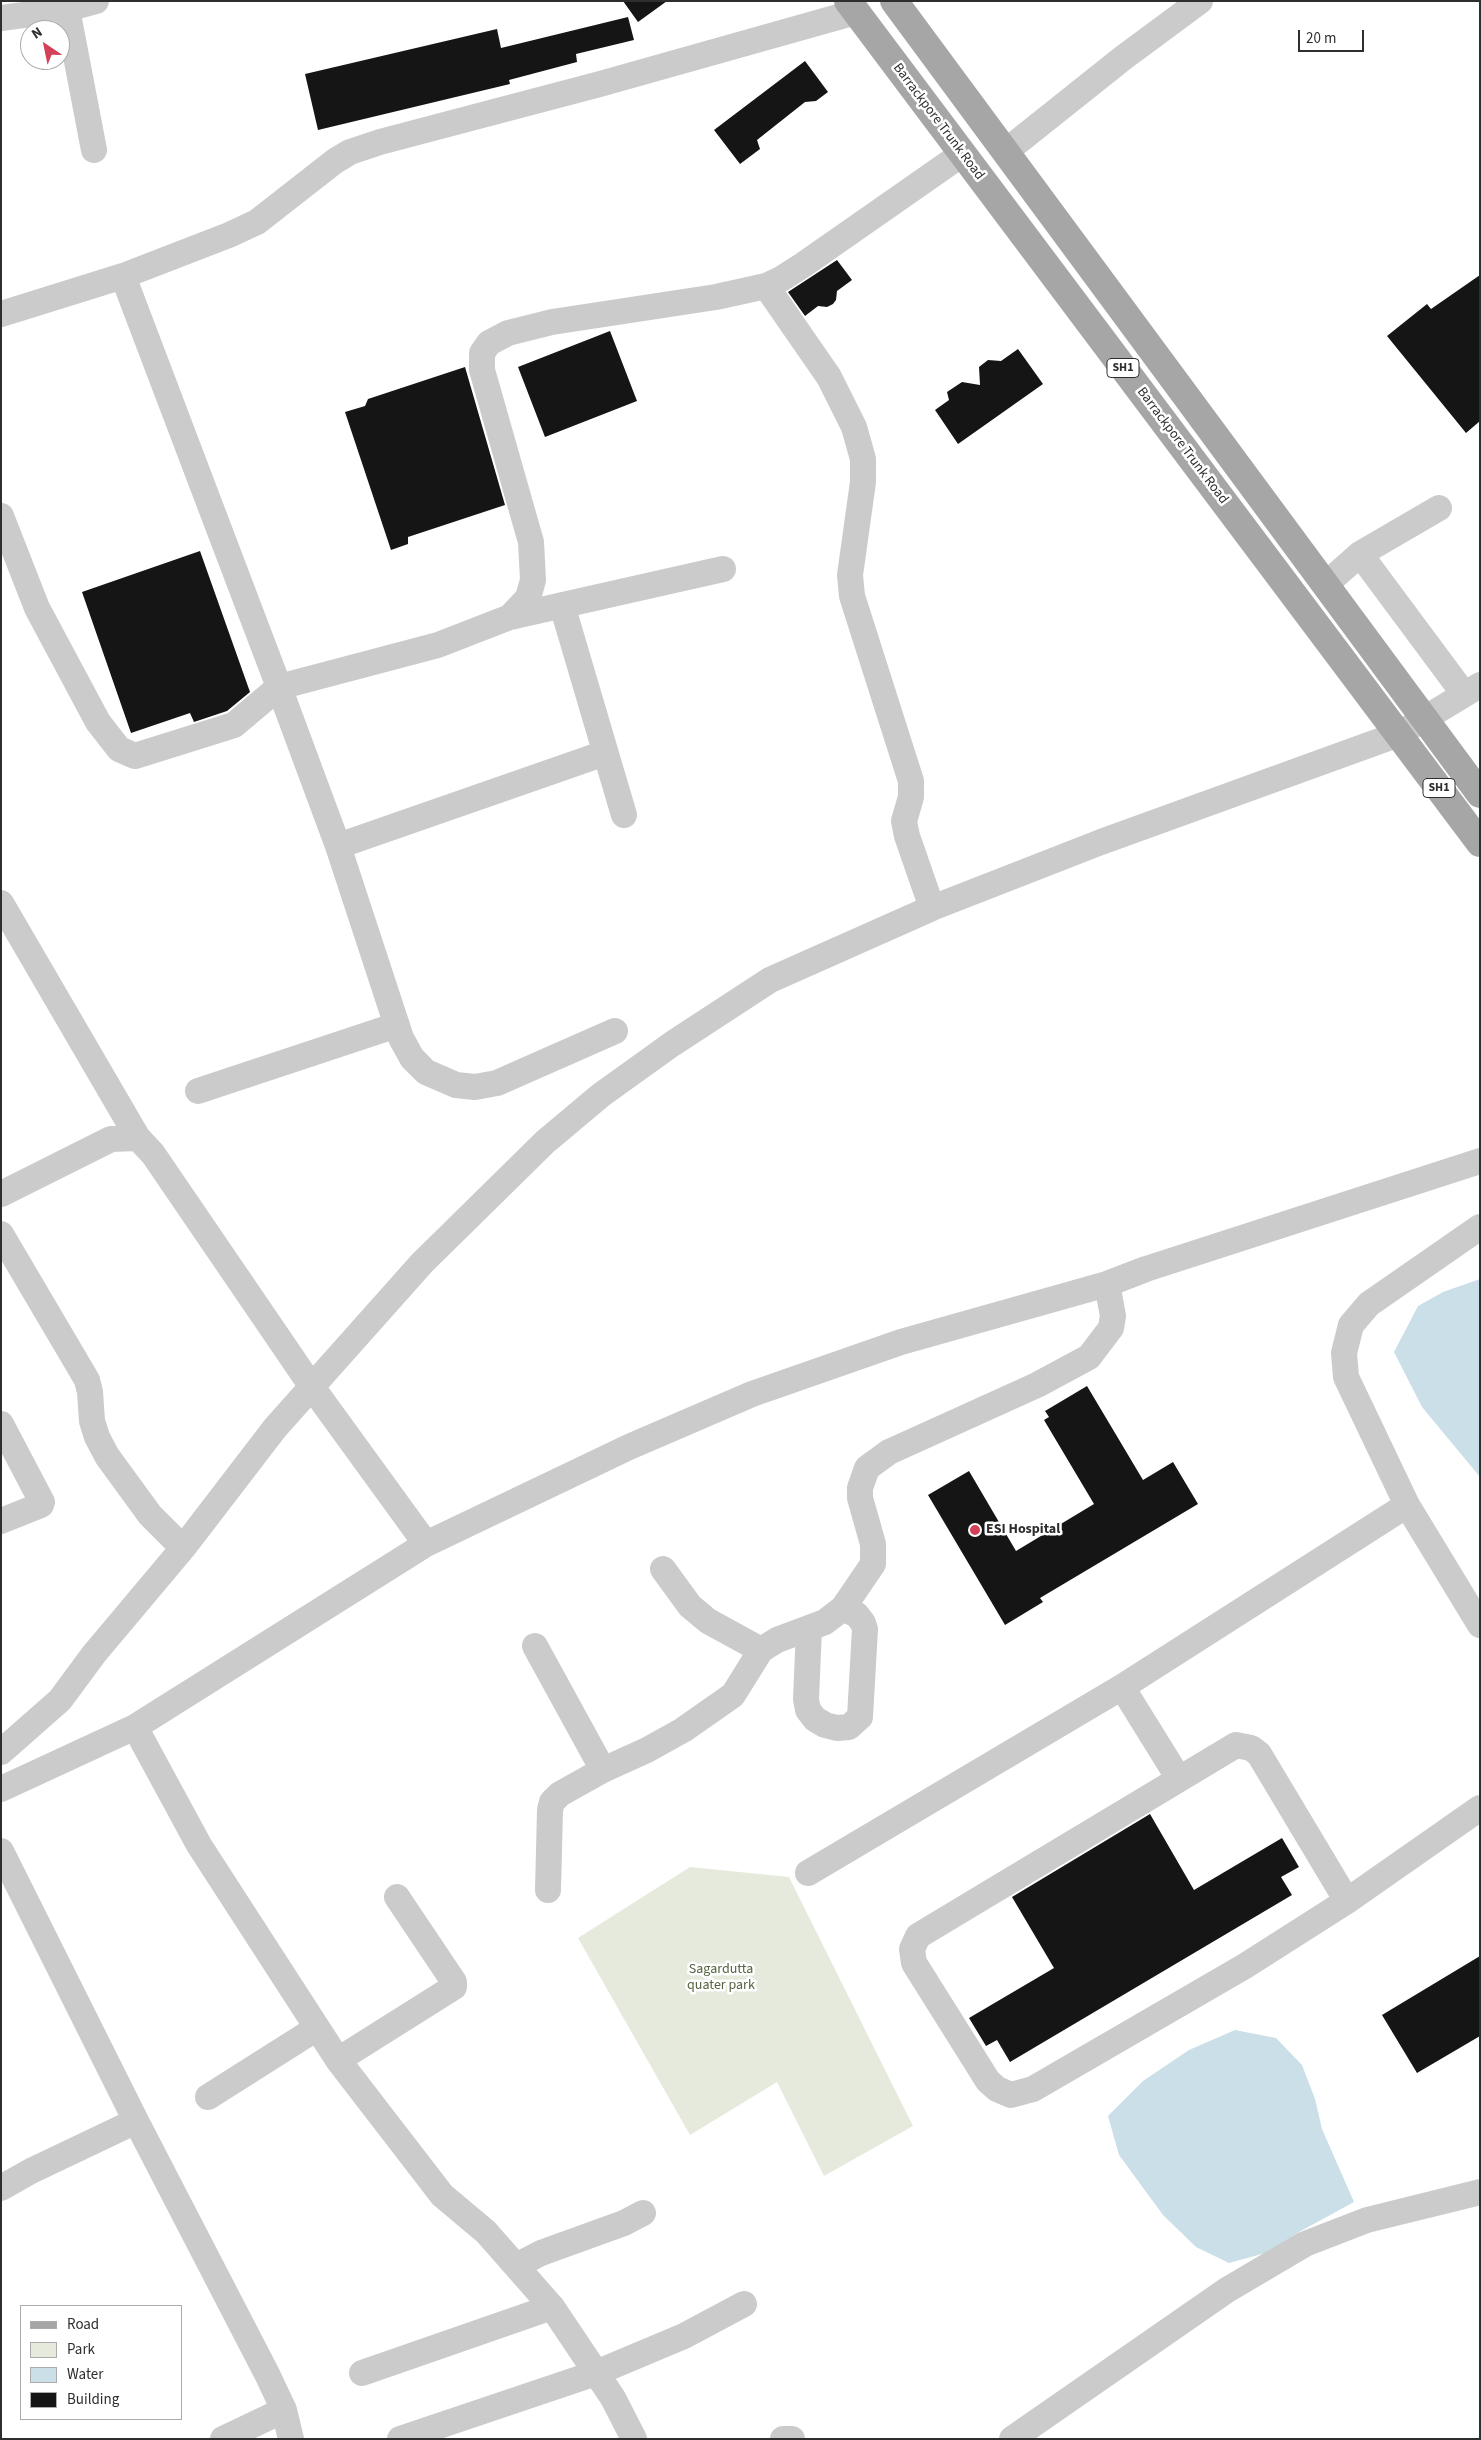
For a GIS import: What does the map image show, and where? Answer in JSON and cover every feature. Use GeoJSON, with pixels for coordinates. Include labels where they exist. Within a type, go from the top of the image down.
{"type":"FeatureCollection","features":[{"type":"Feature","properties":{"kind":"main road","name":"SH1"},"geometry":{"type":"LineString","coordinates":[[894,1],[1480,794]]}},
{"type":"Feature","properties":{"kind":"main road","name":"Barrackpore Trunk Road"},"geometry":{"type":"LineString","coordinates":[[852,7],[1480,843]]}},
{"type":"Feature","properties":{"kind":"street"},"geometry":{"type":"LineString","coordinates":[[1,18],[67,9],[96,1]]}},
{"type":"Feature","properties":{"kind":"street"},"geometry":{"type":"LineString","coordinates":[[1005,152],[1123,58],[1200,1]]}},
{"type":"Feature","properties":{"kind":"street"},"geometry":{"type":"LineString","coordinates":[[1,314],[123,276],[198,248],[257,222],[335,160],[350,152],[380,142],[600,84],[852,7]]}},
{"type":"Feature","properties":{"kind":"street"},"geometry":{"type":"LineString","coordinates":[[67,9],[94,150]]}},
{"type":"Feature","properties":{"kind":"street"},"geometry":{"type":"LineString","coordinates":[[510,616],[528,598],[533,580],[531,542],[482,370],[482,354],[489,342],[508,333],[552,322],[716,297],[766,286],[803,265],[962,154]]}},
{"type":"Feature","properties":{"kind":"street"},"geometry":{"type":"LineString","coordinates":[[123,276],[280,688],[338,846],[397,1025],[412,1058],[426,1072],[456,1086],[475,1087],[497,1083],[615,1031]]}},
{"type":"Feature","properties":{"kind":"street"},"geometry":{"type":"LineString","coordinates":[[766,286],[829,377],[854,427],[863,459],[863,482],[850,575],[852,596],[911,781],[911,797],[904,821],[907,836],[932,908]]}},
{"type":"Feature","properties":{"kind":"street"},"geometry":{"type":"LineString","coordinates":[[1326,584],[1360,554],[1439,508]]}},
{"type":"Feature","properties":{"kind":"street"},"geometry":{"type":"LineString","coordinates":[[1,516],[36,608],[98,722],[119,749],[135,756],[234,725],[280,688],[438,645],[510,616],[723,569]]}},
{"type":"Feature","properties":{"kind":"street"},"geometry":{"type":"LineString","coordinates":[[1,1752],[60,1700],[94,1654],[183,1548],[275,1428],[422,1263],[545,1142],[602,1095],[672,1044],[770,980],[932,908],[1100,842],[1399,734],[1472,690],[1360,554]]}},
{"type":"Feature","properties":{"kind":"street"},"geometry":{"type":"LineString","coordinates":[[562,605],[624,815]]}},
{"type":"Feature","properties":{"kind":"street"},"geometry":{"type":"LineString","coordinates":[[338,846],[605,753]]}},
{"type":"Feature","properties":{"kind":"street"},"geometry":{"type":"LineString","coordinates":[[1,902],[138,1138],[153,1154],[312,1387],[426,1544]]}},
{"type":"Feature","properties":{"kind":"street"},"geometry":{"type":"LineString","coordinates":[[198,1091],[397,1025]]}},
{"type":"Feature","properties":{"kind":"street"},"geometry":{"type":"LineString","coordinates":[[1,1194],[111,1139],[138,1138]]}},
{"type":"Feature","properties":{"kind":"street"},"geometry":{"type":"LineString","coordinates":[[1,1789],[135,1727],[426,1544],[628,1447],[752,1394],[901,1342],[1107,1284],[1146,1269],[1480,1162]]}},
{"type":"Feature","properties":{"kind":"street"},"geometry":{"type":"LineString","coordinates":[[1480,1227],[1369,1304],[1351,1325],[1344,1353],[1346,1377],[1407,1505],[1480,1625]]}},
{"type":"Feature","properties":{"kind":"street"},"geometry":{"type":"LineString","coordinates":[[1,1234],[87,1380],[90,1392],[92,1421],[97,1437],[107,1456],[150,1515],[183,1548]]}},
{"type":"Feature","properties":{"kind":"street"},"geometry":{"type":"LineString","coordinates":[[548,1890],[550,1810],[552,1802],[560,1794],[603,1770],[668,1739],[731,1697],[738,1689],[761,1650],[776,1640],[824,1622],[843,1608],[873,1564],[873,1544],[860,1498],[860,1488],[867,1468],[889,1452],[1037,1385],[1089,1357],[1111,1328],[1113,1316],[1107,1284]]}},
{"type":"Feature","properties":{"kind":"street"},"geometry":{"type":"LineString","coordinates":[[1,1424],[42,1502],[40,1505],[1,1521]]}},
{"type":"Feature","properties":{"kind":"street"},"geometry":{"type":"LineString","coordinates":[[808,1873],[1122,1687],[1407,1505]]}},
{"type":"Feature","properties":{"kind":"street"},"geometry":{"type":"LineString","coordinates":[[663,1570],[690,1606],[708,1621],[734,1637],[761,1650]]}},
{"type":"Feature","properties":{"kind":"street"},"geometry":{"type":"LineString","coordinates":[[809,1629],[806,1698],[808,1710],[815,1719],[825,1725],[837,1728],[848,1727],[860,1717],[864,1629],[863,1622],[857,1615],[843,1608]]}},
{"type":"Feature","properties":{"kind":"street"},"geometry":{"type":"LineString","coordinates":[[535,1646],[603,1770]]}},
{"type":"Feature","properties":{"kind":"street"},"geometry":{"type":"LineString","coordinates":[[1122,1687],[1179,1779]]}},
{"type":"Feature","properties":{"kind":"street"},"geometry":{"type":"LineString","coordinates":[[135,1727],[199,1845],[338,2060],[442,2195],[486,2232],[552,2307],[613,2398],[634,2439]]}},
{"type":"Feature","properties":{"kind":"street"},"geometry":{"type":"LineString","coordinates":[[1347,1901],[1259,1754],[1251,1748],[1236,1745],[918,1936],[912,1949],[914,1963],[988,2081],[997,2089],[1011,2095],[1033,2090],[1245,1966],[1347,1901],[1480,1808]]}},
{"type":"Feature","properties":{"kind":"street"},"geometry":{"type":"LineString","coordinates":[[1,1851],[136,2121],[284,2410],[291,2439]]}},
{"type":"Feature","properties":{"kind":"street"},"geometry":{"type":"LineString","coordinates":[[338,2060],[454,1987],[454,1982],[397,1898]]}},
{"type":"Feature","properties":{"kind":"street"},"geometry":{"type":"LineString","coordinates":[[208,2097],[317,2028]]}},
{"type":"Feature","properties":{"kind":"street"},"geometry":{"type":"LineString","coordinates":[[1,2188],[31,2171],[136,2121]]}},
{"type":"Feature","properties":{"kind":"street"},"geometry":{"type":"LineString","coordinates":[[1012,2439],[1227,2290],[1305,2244],[1367,2220],[1480,2192]]}},
{"type":"Feature","properties":{"kind":"street"},"geometry":{"type":"LineString","coordinates":[[516,2266],[541,2253],[624,2223],[643,2213]]}},
{"type":"Feature","properties":{"kind":"street"},"geometry":{"type":"LineString","coordinates":[[400,2439],[596,2373],[684,2336],[744,2304]]}},
{"type":"Feature","properties":{"kind":"street"},"geometry":{"type":"LineString","coordinates":[[362,2374],[552,2307]]}},
{"type":"Feature","properties":{"kind":"street"},"geometry":{"type":"LineString","coordinates":[[223,2439],[284,2410]]}},
{"type":"Feature","properties":{"kind":"street"},"geometry":{"type":"LineString","coordinates":[[782,2439],[792,2439]]}},
{"type":"Feature","properties":{"kind":"green space","name":"Sagardutta quater park"},"geometry":{"type":"Polygon","coordinates":[[[690,1867],[789,1877],[913,2126],[824,2176],[777,2082],[690,2135],[578,1938],[690,1867]]]}},
{"type":"Feature","properties":{"kind":"water"},"geometry":{"type":"Polygon","coordinates":[[[1480,1279],[1480,1477],[1422,1407],[1394,1352],[1418,1306],[1443,1292],[1480,1279]]]}},
{"type":"Feature","properties":{"kind":"water"},"geometry":{"type":"Polygon","coordinates":[[[1235,2030],[1276,2038],[1302,2065],[1315,2099],[1322,2129],[1354,2202],[1299,2232],[1269,2252],[1229,2263],[1196,2247],[1163,2215],[1119,2155],[1108,2116],[1143,2081],[1189,2050],[1235,2030]]]}},
{"type":"Feature","properties":{"kind":"building"},"geometry":{"type":"Polygon","coordinates":[[[623,1],[667,1],[638,22],[623,1]]]}},
{"type":"Feature","properties":{"kind":"building"},"geometry":{"type":"Polygon","coordinates":[[[628,17],[634,40],[576,54],[577,62],[509,80],[510,84],[318,130],[305,74],[497,29],[501,48],[628,17]]]}},
{"type":"Feature","properties":{"kind":"building"},"geometry":{"type":"Polygon","coordinates":[[[805,61],[828,92],[816,101],[805,102],[757,140],[760,149],[740,164],[714,130],[805,61]]]}},
{"type":"Feature","properties":{"kind":"building"},"geometry":{"type":"Polygon","coordinates":[[[837,260],[852,280],[837,291],[836,300],[833,304],[827,307],[818,306],[805,316],[788,292],[837,260]]]}},
{"type":"Feature","properties":{"kind":"building"},"geometry":{"type":"Polygon","coordinates":[[[1480,275],[1480,421],[1466,433],[1387,336],[1427,304],[1431,309],[1480,275]]]}},
{"type":"Feature","properties":{"kind":"building"},"geometry":{"type":"Polygon","coordinates":[[[610,331],[637,401],[545,437],[518,367],[610,331]]]}},
{"type":"Feature","properties":{"kind":"building"},"geometry":{"type":"Polygon","coordinates":[[[1018,349],[1043,384],[958,444],[935,410],[949,400],[947,392],[962,382],[980,385],[979,367],[988,360],[1001,361],[1018,349]]]}},
{"type":"Feature","properties":{"kind":"building"},"geometry":{"type":"Polygon","coordinates":[[[465,367],[505,505],[408,537],[408,544],[391,550],[345,412],[365,406],[368,399],[465,367]]]}},
{"type":"Feature","properties":{"kind":"building"},"geometry":{"type":"Polygon","coordinates":[[[200,551],[250,692],[227,711],[194,722],[190,713],[131,733],[82,592],[200,551]]]}},
{"type":"Feature","properties":{"kind":"building"},"geometry":{"type":"Polygon","coordinates":[[[1087,1386],[1143,1480],[1173,1462],[1198,1504],[1040,1598],[1043,1602],[1005,1625],[928,1495],[969,1471],[1016,1551],[1094,1504],[1044,1420],[1049,1417],[1045,1411],[1087,1386]]]}},
{"type":"Feature","properties":{"kind":"building"},"geometry":{"type":"Polygon","coordinates":[[[1150,1814],[1194,1890],[1282,1838],[1299,1867],[1281,1877],[1292,1895],[1010,2062],[997,2040],[986,2046],[969,2018],[1054,1968],[1012,1897],[1150,1814]]]}},
{"type":"Feature","properties":{"kind":"building"},"geometry":{"type":"Polygon","coordinates":[[[1480,1956],[1480,2036],[1417,2073],[1382,2015],[1480,1956]]]}},
{"type":"Feature","properties":{"kind":"place","name":"ESI Hospital"},"geometry":{"type":"Point","coordinates":[975,1530]}}]}
